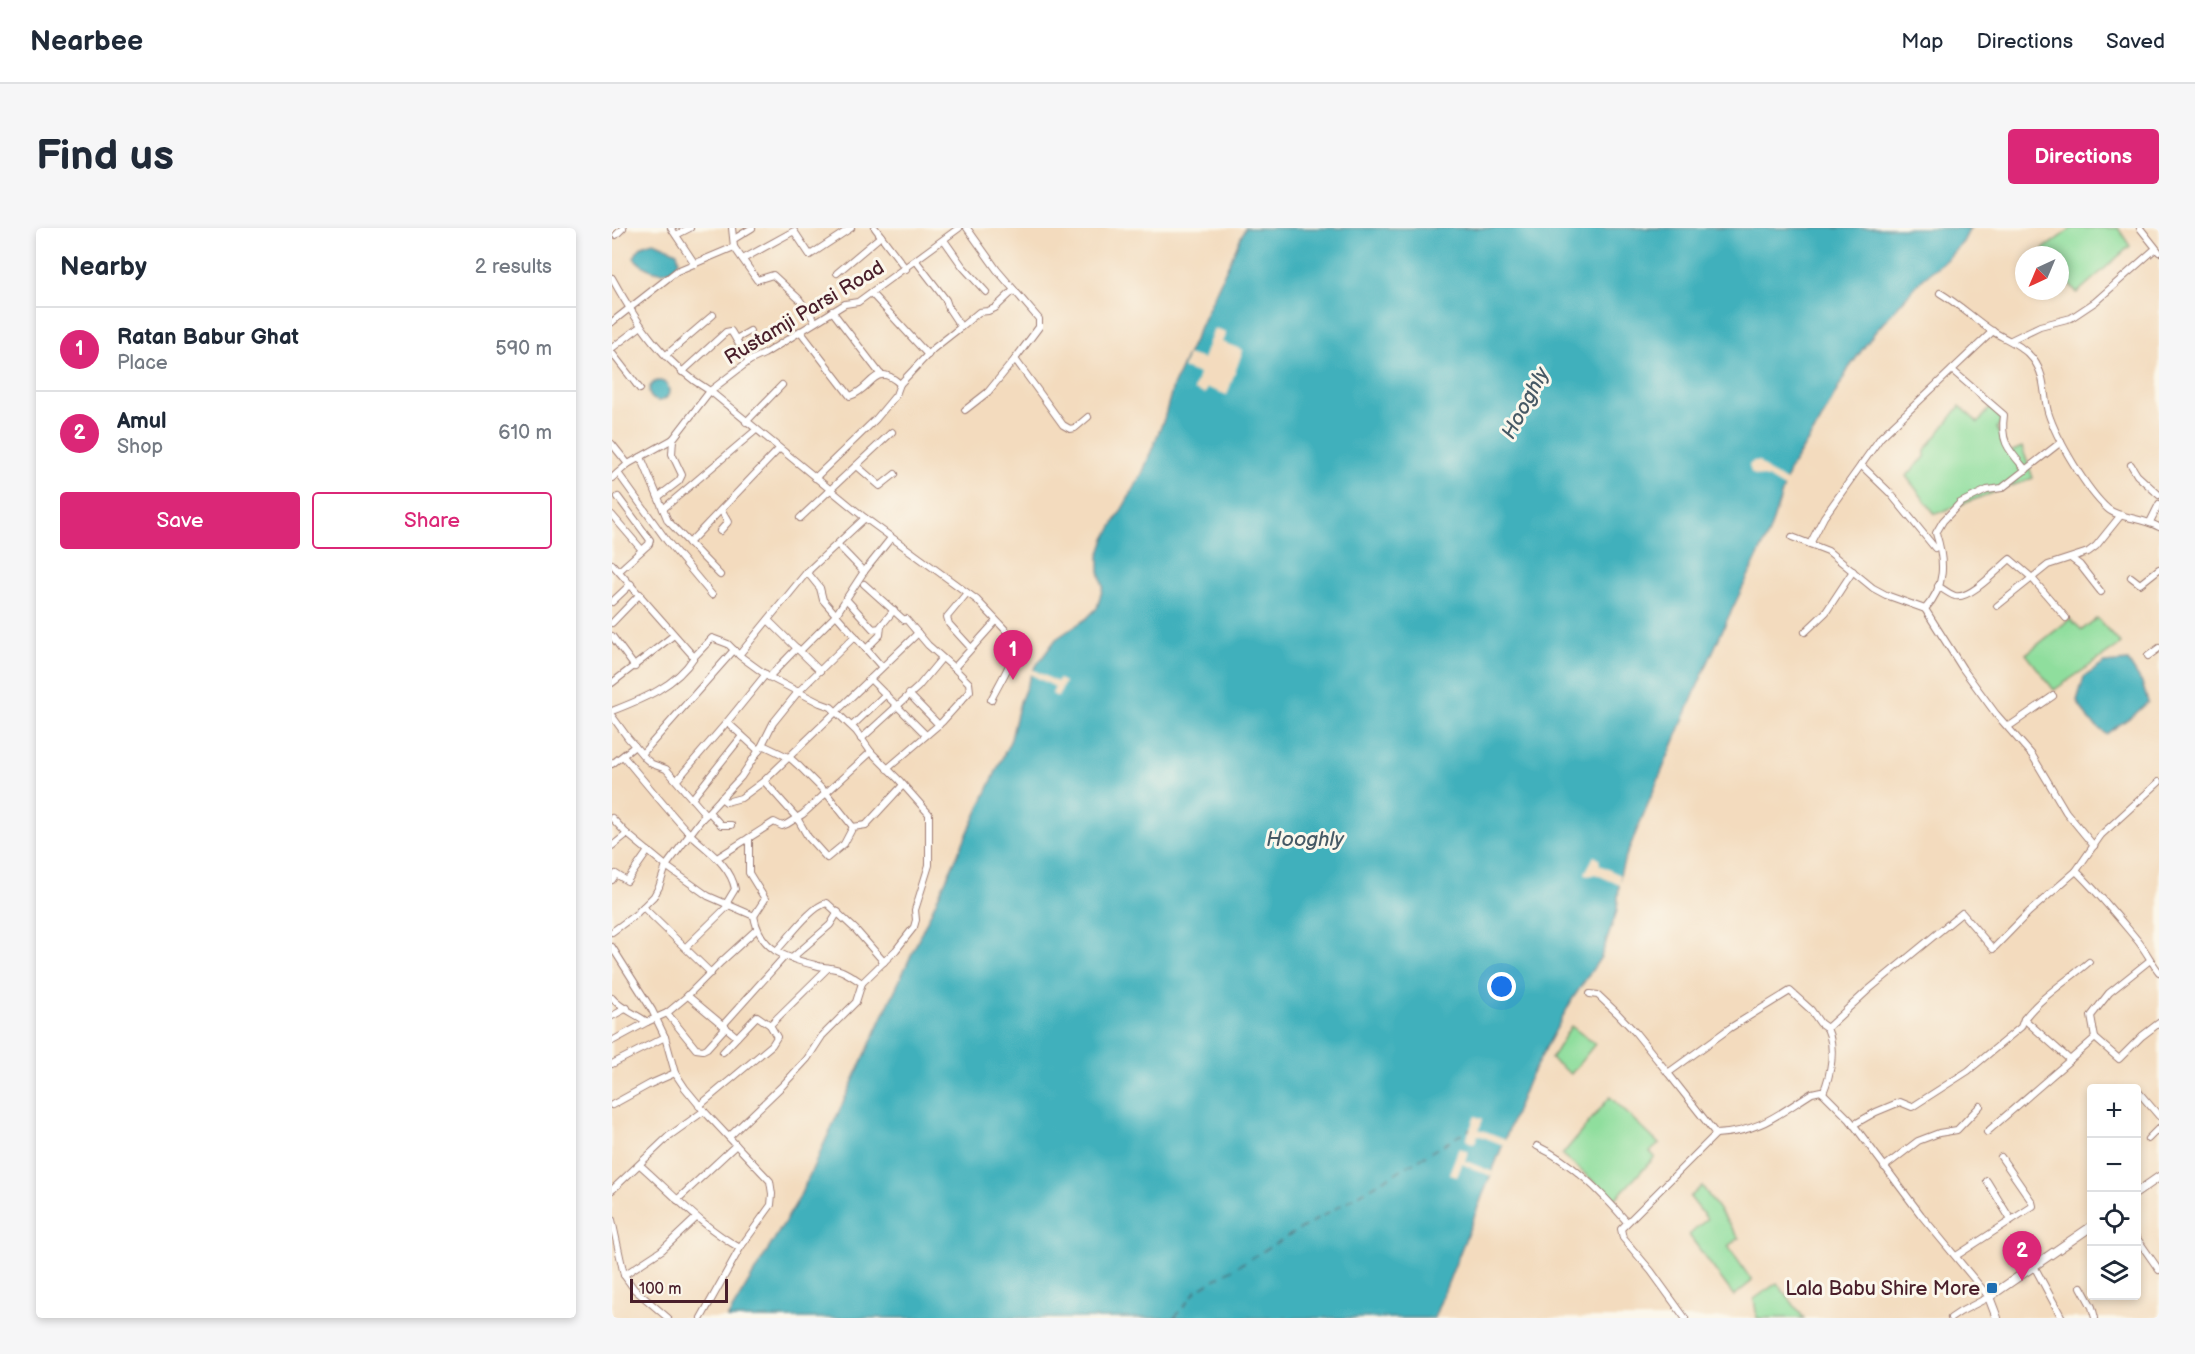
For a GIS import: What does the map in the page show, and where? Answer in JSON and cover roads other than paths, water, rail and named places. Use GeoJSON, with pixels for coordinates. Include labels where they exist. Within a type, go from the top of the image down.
{"type":"FeatureCollection","features":[{"type":"Feature","properties":{"kind":"street"},"geometry":{"type":"LineString","coordinates":[[616,234],[623,228]]}},
{"type":"Feature","properties":{"kind":"street"},"geometry":{"type":"LineString","coordinates":[[670,228],[695,264]]}},
{"type":"Feature","properties":{"kind":"street"},"geometry":{"type":"LineString","coordinates":[[676,235],[690,228]]}},
{"type":"Feature","properties":{"kind":"street"},"geometry":{"type":"LineString","coordinates":[[732,228],[734,246],[757,280],[773,275],[799,299],[815,321]]}},
{"type":"Feature","properties":{"kind":"street"},"geometry":{"type":"LineString","coordinates":[[734,239],[752,228]]}},
{"type":"Feature","properties":{"kind":"street"},"geometry":{"type":"LineString","coordinates":[[743,259],[793,229],[810,255],[851,228]]}},
{"type":"Feature","properties":{"kind":"street"},"geometry":{"type":"LineString","coordinates":[[875,228],[906,269]]}},
{"type":"Feature","properties":{"kind":"street","name":"Rustamji Parsi Road"},"geometry":{"type":"LineString","coordinates":[[674,436],[710,391],[749,361],[832,311],[845,304],[858,302],[959,228]]}},
{"type":"Feature","properties":{"kind":"street"},"geometry":{"type":"LineString","coordinates":[[965,410],[988,392],[1039,327],[1039,318],[977,245],[967,228]]}},
{"type":"Feature","properties":{"kind":"street"},"geometry":{"type":"LineString","coordinates":[[2011,340],[2040,326],[2071,318],[2095,302],[2157,250],[2140,228]]}},
{"type":"Feature","properties":{"kind":"street"},"geometry":{"type":"LineString","coordinates":[[837,273],[881,236]]}},
{"type":"Feature","properties":{"kind":"street"},"geometry":{"type":"LineString","coordinates":[[944,240],[963,267],[986,292]]}},
{"type":"Feature","properties":{"kind":"street"},"geometry":{"type":"LineString","coordinates":[[612,322],[677,271],[734,246]]}},
{"type":"Feature","properties":{"kind":"street"},"geometry":{"type":"LineString","coordinates":[[916,261],[946,300],[961,327]]}},
{"type":"Feature","properties":{"kind":"street"},"geometry":{"type":"LineString","coordinates":[[612,278],[641,326],[665,357],[865,518],[977,600],[1015,640],[1017,646],[991,700]]}},
{"type":"Feature","properties":{"kind":"street"},"geometry":{"type":"LineString","coordinates":[[815,478],[876,419],[896,395],[900,384],[936,346],[979,312],[994,308],[1014,290]]}},
{"type":"Feature","properties":{"kind":"street"},"geometry":{"type":"LineString","coordinates":[[871,293],[928,355]]}},
{"type":"Feature","properties":{"kind":"street"},"geometry":{"type":"LineString","coordinates":[[1940,293],[2029,354],[2043,378],[2048,413],[2061,442],[2089,490],[2110,512],[2150,522],[2159,527]]}},
{"type":"Feature","properties":{"kind":"street"},"geometry":{"type":"LineString","coordinates":[[832,311],[880,375]]}},
{"type":"Feature","properties":{"kind":"street"},"geometry":{"type":"LineString","coordinates":[[665,357],[713,315]]}},
{"type":"Feature","properties":{"kind":"street"},"geometry":{"type":"LineString","coordinates":[[612,348],[641,326]]}},
{"type":"Feature","properties":{"kind":"street"},"geometry":{"type":"LineString","coordinates":[[682,372],[726,332],[731,331],[749,361]]}},
{"type":"Feature","properties":{"kind":"street"},"geometry":{"type":"LineString","coordinates":[[800,331],[850,396],[880,375],[889,375],[900,384]]}},
{"type":"Feature","properties":{"kind":"street"},"geometry":{"type":"LineString","coordinates":[[1810,544],[1824,517],[1889,429],[1993,331]]}},
{"type":"Feature","properties":{"kind":"street"},"geometry":{"type":"LineString","coordinates":[[736,339],[750,332]]}},
{"type":"Feature","properties":{"kind":"street"},"geometry":{"type":"LineString","coordinates":[[612,353],[640,389]]}},
{"type":"Feature","properties":{"kind":"street"},"geometry":{"type":"LineString","coordinates":[[1015,359],[1063,425],[1070,429],[1074,428],[1088,417]]}},
{"type":"Feature","properties":{"kind":"street"},"geometry":{"type":"LineString","coordinates":[[1952,370],[2004,415],[2003,441],[2026,470]]}},
{"type":"Feature","properties":{"kind":"street"},"geometry":{"type":"LineString","coordinates":[[746,422],[782,386]]}},
{"type":"Feature","properties":{"kind":"street"},"geometry":{"type":"LineString","coordinates":[[663,509],[756,430]]}},
{"type":"Feature","properties":{"kind":"street"},"geometry":{"type":"LineString","coordinates":[[800,518],[892,432]]}},
{"type":"Feature","properties":{"kind":"street"},"geometry":{"type":"LineString","coordinates":[[674,436],[628,464],[615,476],[712,595]]}},
{"type":"Feature","properties":{"kind":"street"},"geometry":{"type":"LineString","coordinates":[[658,497],[682,475],[672,454],[674,436]]}},
{"type":"Feature","properties":{"kind":"street"},"geometry":{"type":"LineString","coordinates":[[1925,609],[1931,602],[1944,570],[1936,533],[1943,521],[1960,503],[1987,490],[2002,488],[2061,442]]}},
{"type":"Feature","properties":{"kind":"street"},"geometry":{"type":"LineString","coordinates":[[612,444],[628,464]]}},
{"type":"Feature","properties":{"kind":"street"},"geometry":{"type":"LineString","coordinates":[[689,543],[779,449]]}},
{"type":"Feature","properties":{"kind":"street"},"geometry":{"type":"LineString","coordinates":[[641,457],[668,521],[720,575]]}},
{"type":"Feature","properties":{"kind":"street"},"geometry":{"type":"LineString","coordinates":[[1861,465],[1890,493],[1935,548]]}},
{"type":"Feature","properties":{"kind":"street"},"geometry":{"type":"LineString","coordinates":[[2131,465],[2159,495]]}},
{"type":"Feature","properties":{"kind":"street"},"geometry":{"type":"LineString","coordinates":[[857,466],[880,486],[895,474]]}},
{"type":"Feature","properties":{"kind":"street"},"geometry":{"type":"LineString","coordinates":[[618,497],[650,540],[649,544],[619,571]]}},
{"type":"Feature","properties":{"kind":"street"},"geometry":{"type":"LineString","coordinates":[[2150,522],[2159,504]]}},
{"type":"Feature","properties":{"kind":"street"},"geometry":{"type":"LineString","coordinates":[[720,531],[728,522],[721,510]]}},
{"type":"Feature","properties":{"kind":"street"},"geometry":{"type":"LineString","coordinates":[[612,515],[642,550]]}},
{"type":"Feature","properties":{"kind":"street"},"geometry":{"type":"LineString","coordinates":[[1997,606],[2048,565],[2088,552],[2096,546],[2121,515]]}},
{"type":"Feature","properties":{"kind":"street"},"geometry":{"type":"LineString","coordinates":[[642,754],[768,620],[807,572],[865,518]]}},
{"type":"Feature","properties":{"kind":"street"},"geometry":{"type":"LineString","coordinates":[[1792,537],[1828,551],[1886,595],[1925,609],[1964,669],[2032,755],[2066,812],[2094,846]]}},
{"type":"Feature","properties":{"kind":"street"},"geometry":{"type":"LineString","coordinates":[[676,780],[767,676],[836,615],[864,572],[891,538]]}},
{"type":"Feature","properties":{"kind":"street"},"geometry":{"type":"LineString","coordinates":[[838,545],[864,572]]}},
{"type":"Feature","properties":{"kind":"street"},"geometry":{"type":"LineString","coordinates":[[1938,586],[1956,596],[1965,596],[2010,559],[2031,577],[2066,618]]}},
{"type":"Feature","properties":{"kind":"street"},"geometry":{"type":"LineString","coordinates":[[2072,559],[2080,565],[2102,592]]}},
{"type":"Feature","properties":{"kind":"street"},"geometry":{"type":"LineString","coordinates":[[612,564],[694,657]]}},
{"type":"Feature","properties":{"kind":"street"},"geometry":{"type":"LineString","coordinates":[[2131,577],[2140,584],[2159,569]]}},
{"type":"Feature","properties":{"kind":"street"},"geometry":{"type":"LineString","coordinates":[[1805,632],[1826,612],[1853,571]]}},
{"type":"Feature","properties":{"kind":"street"},"geometry":{"type":"LineString","coordinates":[[807,572],[820,588],[822,598],[881,666]]}},
{"type":"Feature","properties":{"kind":"street"},"geometry":{"type":"LineString","coordinates":[[612,602],[631,584]]}},
{"type":"Feature","properties":{"kind":"street"},"geometry":{"type":"LineString","coordinates":[[864,584],[954,668],[969,683],[971,689],[939,725],[887,769]]}},
{"type":"Feature","properties":{"kind":"street"},"geometry":{"type":"LineString","coordinates":[[967,593],[947,617],[949,624],[971,648]]}},
{"type":"Feature","properties":{"kind":"street"},"geometry":{"type":"LineString","coordinates":[[612,623],[640,594]]}},
{"type":"Feature","properties":{"kind":"street"},"geometry":{"type":"LineString","coordinates":[[846,599],[873,629],[880,628]]}},
{"type":"Feature","properties":{"kind":"street"},"geometry":{"type":"LineString","coordinates":[[866,649],[880,635],[880,628],[894,610]]}},
{"type":"Feature","properties":{"kind":"street"},"geometry":{"type":"LineString","coordinates":[[768,620],[820,671]]}},
{"type":"Feature","properties":{"kind":"street"},"geometry":{"type":"LineString","coordinates":[[954,668],[996,621]]}},
{"type":"Feature","properties":{"kind":"street"},"geometry":{"type":"LineString","coordinates":[[721,798],[726,801],[741,798],[764,781],[790,758],[881,666],[918,633]]}},
{"type":"Feature","properties":{"kind":"street"},"geometry":{"type":"LineString","coordinates":[[612,683],[674,635]]}},
{"type":"Feature","properties":{"kind":"street"},"geometry":{"type":"LineString","coordinates":[[612,636],[635,667]]}},
{"type":"Feature","properties":{"kind":"street"},"geometry":{"type":"LineString","coordinates":[[612,932],[643,907],[659,887],[666,866],[690,834],[741,777],[760,749],[773,723],[798,692],[855,636]]}},
{"type":"Feature","properties":{"kind":"street"},"geometry":{"type":"LineString","coordinates":[[612,711],[646,698],[677,678],[712,638],[728,644],[767,676],[836,710],[852,726],[871,752],[929,814],[929,865],[915,910],[914,927],[884,962],[862,983],[856,1002],[822,1036],[807,1059],[729,1137]]}},
{"type":"Feature","properties":{"kind":"street"},"geometry":{"type":"LineString","coordinates":[[2148,657],[2159,648]]}},
{"type":"Feature","properties":{"kind":"street"},"geometry":{"type":"LineString","coordinates":[[861,739],[918,687],[942,658]]}},
{"type":"Feature","properties":{"kind":"street"},"geometry":{"type":"LineString","coordinates":[[870,679],[926,735]]}},
{"type":"Feature","properties":{"kind":"street"},"geometry":{"type":"LineString","coordinates":[[852,726],[886,694]]}},
{"type":"Feature","properties":{"kind":"street"},"geometry":{"type":"LineString","coordinates":[[909,694],[939,725]]}},
{"type":"Feature","properties":{"kind":"street"},"geometry":{"type":"LineString","coordinates":[[2008,727],[2053,696]]}},
{"type":"Feature","properties":{"kind":"street"},"geometry":{"type":"LineString","coordinates":[[612,716],[634,746],[652,764],[663,766],[692,799],[721,825],[731,825]]}},
{"type":"Feature","properties":{"kind":"street"},"geometry":{"type":"LineString","coordinates":[[727,722],[760,749]]}},
{"type":"Feature","properties":{"kind":"street"},"geometry":{"type":"LineString","coordinates":[[692,799],[742,736]]}},
{"type":"Feature","properties":{"kind":"street"},"geometry":{"type":"LineString","coordinates":[[612,764],[634,746]]}},
{"type":"Feature","properties":{"kind":"street"},"geometry":{"type":"LineString","coordinates":[[760,749],[765,746],[790,758],[826,794],[853,827]]}},
{"type":"Feature","properties":{"kind":"street"},"geometry":{"type":"LineString","coordinates":[[717,858],[774,822],[782,826],[797,818],[871,752]]}},
{"type":"Feature","properties":{"kind":"street"},"geometry":{"type":"LineString","coordinates":[[623,756],[690,834],[717,858],[734,884],[735,889],[728,904],[686,947]]}},
{"type":"Feature","properties":{"kind":"street"},"geometry":{"type":"LineString","coordinates":[[764,781],[797,818],[808,837],[827,858],[844,844],[853,827]]}},
{"type":"Feature","properties":{"kind":"street"},"geometry":{"type":"LineString","coordinates":[[853,827],[866,825],[903,785]]}},
{"type":"Feature","properties":{"kind":"street"},"geometry":{"type":"LineString","coordinates":[[1827,1028],[1867,991],[1962,913],[1993,949],[2029,912],[2076,871],[2101,836],[2158,786]]}},
{"type":"Feature","properties":{"kind":"street"},"geometry":{"type":"LineString","coordinates":[[612,818],[627,834],[666,866],[708,896],[754,916]]}},
{"type":"Feature","properties":{"kind":"street"},"geometry":{"type":"LineString","coordinates":[[612,846],[627,834]]}},
{"type":"Feature","properties":{"kind":"street"},"geometry":{"type":"LineString","coordinates":[[749,838],[749,873],[765,899],[754,916],[756,930],[767,945],[789,957],[841,970],[862,983]]}},
{"type":"Feature","properties":{"kind":"street"},"geometry":{"type":"LineString","coordinates":[[612,880],[616,874],[627,881],[648,851]]}},
{"type":"Feature","properties":{"kind":"street"},"geometry":{"type":"LineString","coordinates":[[2076,871],[2140,943],[2159,972]]}},
{"type":"Feature","properties":{"kind":"street"},"geometry":{"type":"LineString","coordinates":[[776,951],[821,904],[827,903],[884,962]]}},
{"type":"Feature","properties":{"kind":"street"},"geometry":{"type":"LineString","coordinates":[[643,907],[711,973]]}},
{"type":"Feature","properties":{"kind":"street"},"geometry":{"type":"LineString","coordinates":[[667,1013],[692,1046],[700,1050],[707,1048],[724,1026],[789,957],[830,925],[837,912]]}},
{"type":"Feature","properties":{"kind":"street"},"geometry":{"type":"LineString","coordinates":[[612,1041],[667,1013],[688,996],[756,930]]}},
{"type":"Feature","properties":{"kind":"street"},"geometry":{"type":"LineString","coordinates":[[612,947],[665,1037],[675,1073],[701,1109],[770,1181],[771,1205],[740,1248],[701,1318]]}},
{"type":"Feature","properties":{"kind":"street"},"geometry":{"type":"LineString","coordinates":[[2150,961],[2109,993],[2091,1016],[2091,1023],[2095,1038],[2119,1059],[2159,1023]]}},
{"type":"Feature","properties":{"kind":"street"},"geometry":{"type":"LineString","coordinates":[[1853,1125],[1900,1102],[1912,1107],[1968,1071],[2021,1027],[2024,1019],[2052,990],[2089,962]]}},
{"type":"Feature","properties":{"kind":"street"},"geometry":{"type":"LineString","coordinates":[[770,1025],[828,968]]}},
{"type":"Feature","properties":{"kind":"street"},"geometry":{"type":"LineString","coordinates":[[1668,1073],[1730,1028],[1790,991],[1827,1028],[1832,1039],[1829,1078],[1823,1093]]}},
{"type":"Feature","properties":{"kind":"street"},"geometry":{"type":"LineString","coordinates":[[1590,994],[1598,995],[1635,1032],[1716,1134]]}},
{"type":"Feature","properties":{"kind":"street"},"geometry":{"type":"LineString","coordinates":[[688,996],[737,1037]]}},
{"type":"Feature","properties":{"kind":"street"},"geometry":{"type":"LineString","coordinates":[[612,998],[620,1006],[627,1008],[647,1022]]}},
{"type":"Feature","properties":{"kind":"street"},"geometry":{"type":"LineString","coordinates":[[612,1016],[627,1008]]}},
{"type":"Feature","properties":{"kind":"street"},"geometry":{"type":"LineString","coordinates":[[612,1190],[772,1045],[777,1037],[770,1025],[757,1016],[723,1052]]}},
{"type":"Feature","properties":{"kind":"street"},"geometry":{"type":"LineString","coordinates":[[2024,1019],[2070,1060]]}},
{"type":"Feature","properties":{"kind":"street"},"geometry":{"type":"LineString","coordinates":[[612,1064],[665,1037]]}},
{"type":"Feature","properties":{"kind":"street"},"geometry":{"type":"LineString","coordinates":[[1987,1132],[2095,1038]]}},
{"type":"Feature","properties":{"kind":"street"},"geometry":{"type":"LineString","coordinates":[[612,1105],[675,1073]]}},
{"type":"Feature","properties":{"kind":"street"},"geometry":{"type":"LineString","coordinates":[[1685,1318],[1651,1271],[1623,1238],[1621,1229],[1716,1134],[1736,1133],[1759,1126],[1812,1093],[1821,1091],[1853,1125],[1989,1297],[1996,1318]]}},
{"type":"Feature","properties":{"kind":"street"},"geometry":{"type":"LineString","coordinates":[[2141,1094],[2157,1111]]}},
{"type":"Feature","properties":{"kind":"street"},"geometry":{"type":"LineString","coordinates":[[1884,1167],[1918,1141],[1939,1133],[1957,1130],[1980,1106]]}},
{"type":"Feature","properties":{"kind":"street"},"geometry":{"type":"LineString","coordinates":[[2148,1139],[2159,1128]]}},
{"type":"Feature","properties":{"kind":"street"},"geometry":{"type":"LineString","coordinates":[[677,1200],[736,1145]]}},
{"type":"Feature","properties":{"kind":"street"},"geometry":{"type":"LineString","coordinates":[[1537,1146],[1555,1154],[1605,1197],[1627,1222]]}},
{"type":"Feature","properties":{"kind":"street"},"geometry":{"type":"LineString","coordinates":[[1956,1256],[2033,1206],[2001,1157]]}},
{"type":"Feature","properties":{"kind":"street"},"geometry":{"type":"LineString","coordinates":[[640,1165],[696,1218],[718,1236],[740,1248]]}},
{"type":"Feature","properties":{"kind":"street"},"geometry":{"type":"LineString","coordinates":[[2137,1192],[2159,1177]]}},
{"type":"Feature","properties":{"kind":"street"},"geometry":{"type":"LineString","coordinates":[[1987,1181],[2011,1220]]}},
{"type":"Feature","properties":{"kind":"street"},"geometry":{"type":"LineString","coordinates":[[624,1275],[662,1250],[696,1218]]}},
{"type":"Feature","properties":{"kind":"street"},"geometry":{"type":"LineString","coordinates":[[612,1220],[624,1275],[634,1289],[668,1318]]}},
{"type":"Feature","properties":{"kind":"street"},"geometry":{"type":"LineString","coordinates":[[1951,1318],[1989,1297],[2087,1229]]}},
{"type":"Feature","properties":{"kind":"street"},"geometry":{"type":"LineString","coordinates":[[2141,1244],[2159,1270]]}},
{"type":"Feature","properties":{"kind":"street"},"geometry":{"type":"LineString","coordinates":[[2034,1266],[2062,1318]]}},
{"type":"Feature","properties":{"kind":"street"},"geometry":{"type":"LineString","coordinates":[[2081,1287],[2095,1318]]}},
{"type":"Feature","properties":{"kind":"water","name":"Hooghly"},"geometry":{"type":"Polygon","coordinates":[[[1245,228],[1970,228],[1963,242],[1946,260],[1923,278],[1875,332],[1849,368],[1819,424],[1790,468],[1769,533],[1698,685],[1624,861],[1620,875],[1617,911],[1601,957],[1573,998],[1528,1081],[1434,1318],[727,1318],[798,1200],[1011,739],[1020,702],[1033,670],[1056,639],[1087,618],[1097,608],[1103,587],[1099,571],[1099,556],[1105,539],[1142,474],[1164,419],[1173,386],[1245,228]]]}},
{"type":"Feature","properties":{"kind":"water"},"geometry":{"type":"Polygon","coordinates":[[[654,242],[677,252],[679,261],[675,267],[664,272],[657,272],[645,267],[634,258],[641,247],[654,242]]]}},
{"type":"Feature","properties":{"kind":"water"},"geometry":{"type":"Polygon","coordinates":[[[659,381],[666,384],[669,391],[666,398],[659,401],[652,398],[649,391],[652,384],[659,381]]]}},
{"type":"Feature","properties":{"kind":"water"},"geometry":{"type":"Polygon","coordinates":[[[2128,661],[2142,683],[2148,702],[2106,734],[2089,720],[2077,701],[2084,677],[2105,663],[2128,661]]]}},
{"type":"Feature","properties":{"kind":"place","name":"Ratan Babur Ghat"},"geometry":{"type":"Point","coordinates":[1013,680]}},
{"type":"Feature","properties":{"kind":"place","name":"Amul"},"geometry":{"type":"Point","coordinates":[2022,1281]}},
{"type":"Feature","properties":{"kind":"place","name":"Lala Babu Shire More"},"geometry":{"type":"Point","coordinates":[1992,1288]}}]}
